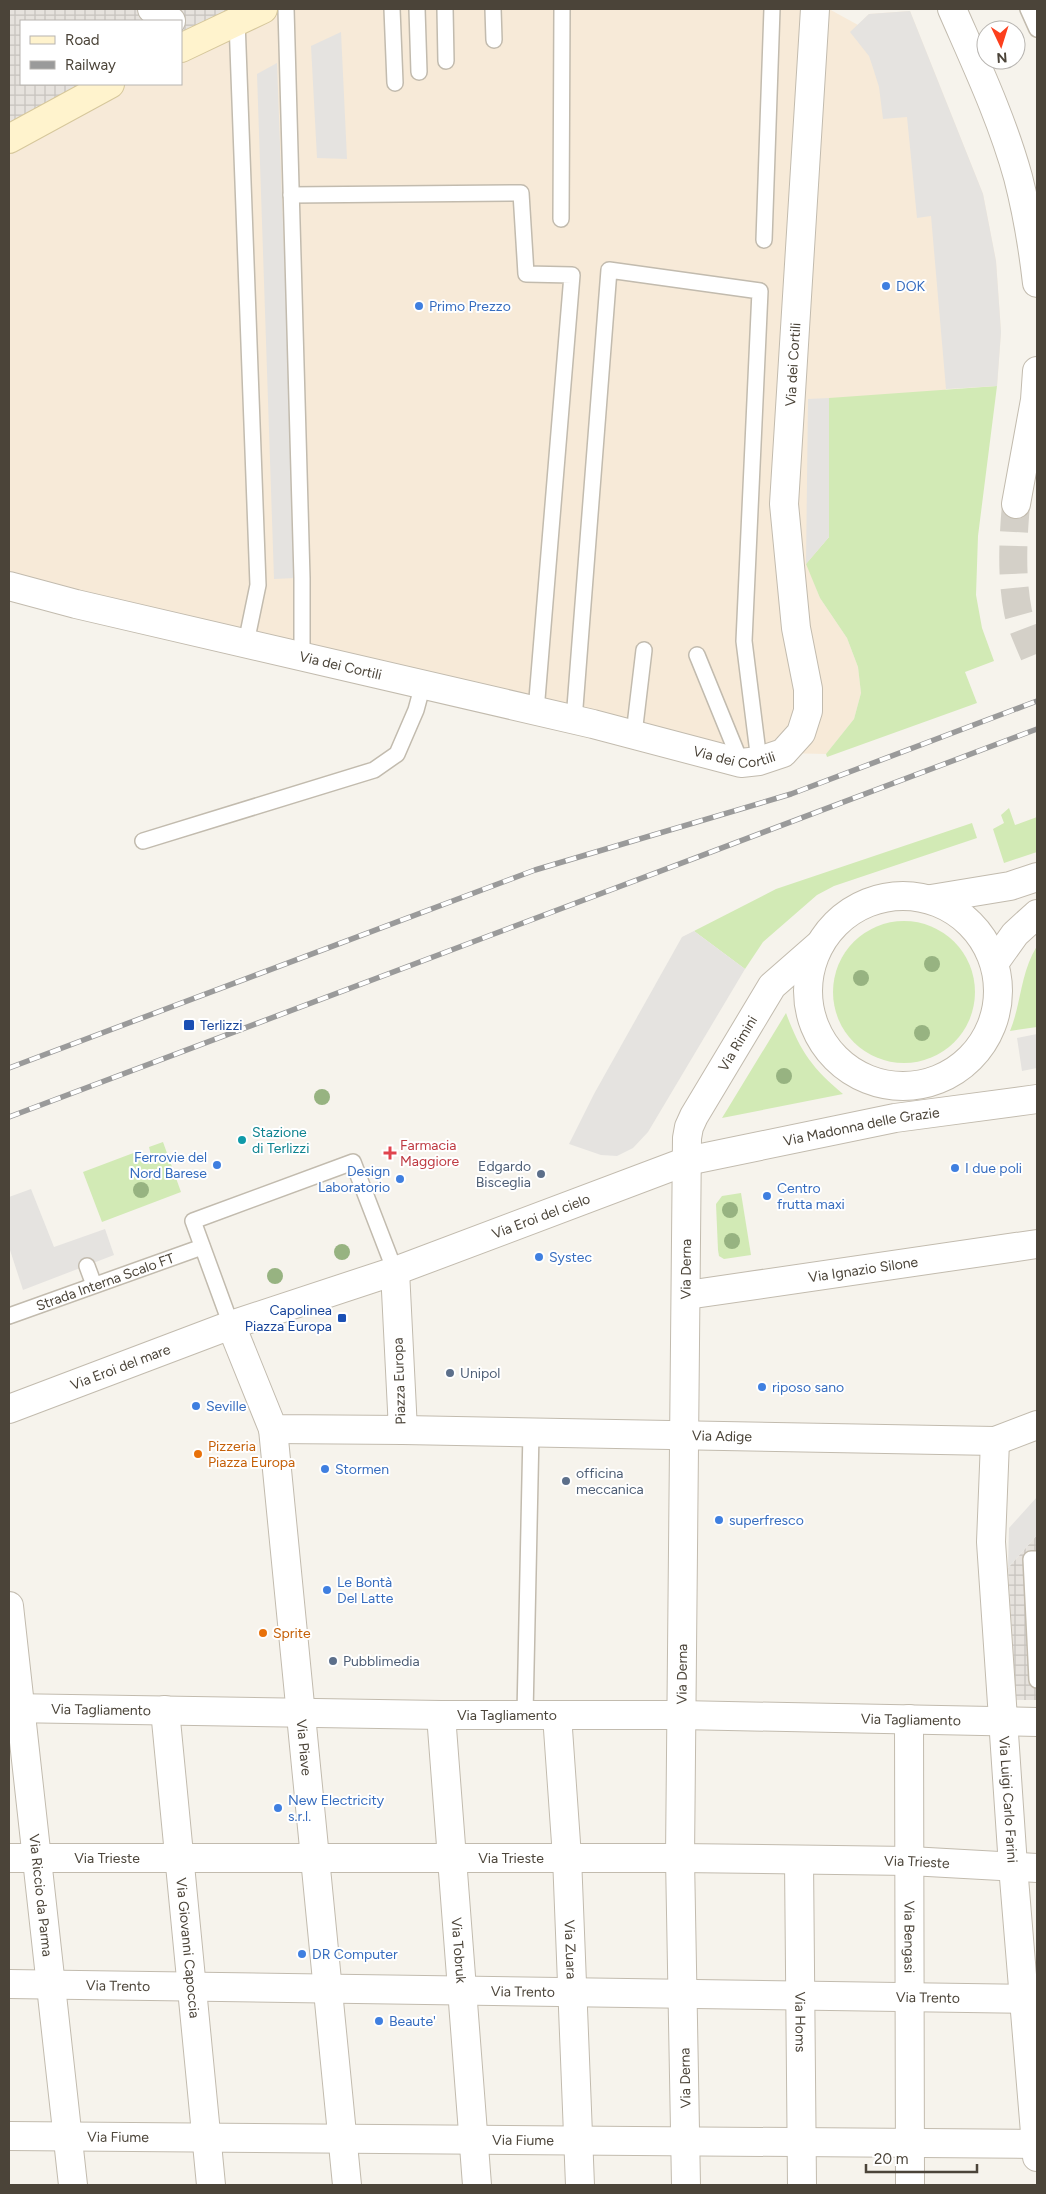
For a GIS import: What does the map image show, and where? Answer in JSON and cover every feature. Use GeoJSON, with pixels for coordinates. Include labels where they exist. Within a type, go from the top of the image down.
{"type":"FeatureCollection","features":[{"type":"Feature","properties":{"kind":"main road"},"geometry":{"type":"LineString","coordinates":[[187,38],[237,21],[262,9]]}},
{"type":"Feature","properties":{"kind":"main road"},"geometry":{"type":"LineString","coordinates":[[9,139],[108,85]]}},
{"type":"Feature","properties":{"kind":"street"},"geometry":{"type":"LineString","coordinates":[[152,9],[169,20]]}},
{"type":"Feature","properties":{"kind":"street","name":"Via dei Cortili"},"geometry":{"type":"LineString","coordinates":[[9,586],[750,762],[783,754],[801,733],[808,711],[808,689],[796,628],[784,504],[814,9]]}},
{"type":"Feature","properties":{"kind":"street"},"geometry":{"type":"LineString","coordinates":[[952,9],[998,114],[1018,177],[1032,241],[1037,283]]}},
{"type":"Feature","properties":{"kind":"street"},"geometry":{"type":"LineString","coordinates":[[1016,504],[1035,400],[1037,371]]}},
{"type":"Feature","properties":{"kind":"street"},"geometry":{"type":"LineString","coordinates":[[931,900],[1010,886],[1037,877]]}},
{"type":"Feature","properties":{"kind":"street"},"geometry":{"type":"LineString","coordinates":[[899,895],[931,900],[946,905],[968,920],[984,939],[995,962],[998,977],[998,1007],[987,1036],[969,1060],[957,1070],[930,1082],[900,1086],[885,1084],[857,1074],[833,1056],[817,1031],[809,1003],[809,973],[820,944],[840,919],[868,902],[899,895]]}},
{"type":"Feature","properties":{"kind":"street"},"geometry":{"type":"LineString","coordinates":[[995,962],[1012,938],[1037,914]]}},
{"type":"Feature","properties":{"kind":"street","name":"Via Rimini"},"geometry":{"type":"LineString","coordinates":[[687,1161],[689,1127],[772,986],[820,944]]}},
{"type":"Feature","properties":{"kind":"street"},"geometry":{"type":"LineString","coordinates":[[895,1118],[930,1082]]}},
{"type":"Feature","properties":{"kind":"street","name":"Via Madonna delle Grazie"},"geometry":{"type":"LineString","coordinates":[[687,1161],[895,1118],[1037,1099]]}},
{"type":"Feature","properties":{"kind":"street","name":"Via Eroi del cielo"},"geometry":{"type":"LineString","coordinates":[[394,1271],[687,1161]]}},
{"type":"Feature","properties":{"kind":"street","name":"Via Derna"},"geometry":{"type":"LineString","coordinates":[[686,2185],[680,1858],[680,1715],[687,1295],[687,1161]]}},
{"type":"Feature","properties":{"kind":"street","name":"Via Ignazio Silone"},"geometry":{"type":"LineString","coordinates":[[687,1295],[1037,1244]]}},
{"type":"Feature","properties":{"kind":"street"},"geometry":{"type":"LineString","coordinates":[[231,1325],[394,1271]]}},
{"type":"Feature","properties":{"kind":"street","name":"Piazza Europa"},"geometry":{"type":"LineString","coordinates":[[231,1325],[273,1429],[403,1430],[394,1271]]}},
{"type":"Feature","properties":{"kind":"street","name":"Via Eroi del mare"},"geometry":{"type":"LineString","coordinates":[[9,1409],[231,1325]]}},
{"type":"Feature","properties":{"kind":"street","name":"Via Adige"},"geometry":{"type":"LineString","coordinates":[[403,1430],[995,1441],[1037,1425]]}},
{"type":"Feature","properties":{"kind":"street","name":"Via Piave"},"geometry":{"type":"LineString","coordinates":[[273,1429],[347,2185]]}},
{"type":"Feature","properties":{"kind":"street","name":"Via Luigi Carlo Farini"},"geometry":{"type":"LineString","coordinates":[[995,1441],[991,1542],[1003,1721],[1025,1867],[1037,2148]]}},
{"type":"Feature","properties":{"kind":"street","name":"Via Riccio da Parma"},"geometry":{"type":"LineString","coordinates":[[9,1606],[14,1708],[52,1984],[67,2136],[74,2185]]}},
{"type":"Feature","properties":{"kind":"street","name":"Via Tagliamento"},"geometry":{"type":"LineString","coordinates":[[14,1708],[441,1715],[680,1715],[1037,1722]]}},
{"type":"Feature","properties":{"kind":"street","name":"Via Giovanni Capoccia"},"geometry":{"type":"LineString","coordinates":[[165,1710],[211,2185]]}},
{"type":"Feature","properties":{"kind":"street","name":"Via Tobruk"},"geometry":{"type":"LineString","coordinates":[[441,1715],[477,2185]]}},
{"type":"Feature","properties":{"kind":"street","name":"Via Zuara"},"geometry":{"type":"LineString","coordinates":[[558,1715],[567,1857],[580,2185]]}},
{"type":"Feature","properties":{"kind":"street","name":"Via Bengasi"},"geometry":{"type":"LineString","coordinates":[[909,1719],[910,2185]]}},
{"type":"Feature","properties":{"kind":"street","name":"Via Trieste"},"geometry":{"type":"LineString","coordinates":[[9,1858],[680,1858],[910,1861],[1025,1867]]}},
{"type":"Feature","properties":{"kind":"street","name":"Via Homs"},"geometry":{"type":"LineString","coordinates":[[800,1860],[802,2185]]}},
{"type":"Feature","properties":{"kind":"street","name":"Via Trento"},"geometry":{"type":"LineString","coordinates":[[9,1984],[1030,1999]]}},
{"type":"Feature","properties":{"kind":"street","name":"Via Fiume"},"geometry":{"type":"LineString","coordinates":[[9,2136],[910,2143],[1037,2148]]}},
{"type":"Feature","properties":{"kind":"lane"},"geometry":{"type":"LineString","coordinates":[[286,9],[302,578],[302,656]]}},
{"type":"Feature","properties":{"kind":"lane"},"geometry":{"type":"LineString","coordinates":[[392,9],[395,84]]}},
{"type":"Feature","properties":{"kind":"lane"},"geometry":{"type":"LineString","coordinates":[[417,9],[419,72]]}},
{"type":"Feature","properties":{"kind":"lane"},"geometry":{"type":"LineString","coordinates":[[445,9],[446,61]]}},
{"type":"Feature","properties":{"kind":"lane"},"geometry":{"type":"LineString","coordinates":[[493,9],[494,40]]}},
{"type":"Feature","properties":{"kind":"lane"},"geometry":{"type":"LineString","coordinates":[[561,219],[562,9]]}},
{"type":"Feature","properties":{"kind":"lane"},"geometry":{"type":"LineString","coordinates":[[764,240],[772,9]]}},
{"type":"Feature","properties":{"kind":"lane"},"geometry":{"type":"LineString","coordinates":[[1028,9],[1037,29]]}},
{"type":"Feature","properties":{"kind":"lane"},"geometry":{"type":"LineString","coordinates":[[237,21],[258,585],[246,643]]}},
{"type":"Feature","properties":{"kind":"lane"},"geometry":{"type":"LineString","coordinates":[[291,195],[521,192],[526,274],[572,275],[536,710]]}},
{"type":"Feature","properties":{"kind":"lane"},"geometry":{"type":"LineString","coordinates":[[574,720],[609,270],[760,291],[744,641],[750,762]]}},
{"type":"Feature","properties":{"kind":"lane"},"geometry":{"type":"LineString","coordinates":[[634,734],[644,650]]}},
{"type":"Feature","properties":{"kind":"lane"},"geometry":{"type":"LineString","coordinates":[[697,654],[750,762]]}},
{"type":"Feature","properties":{"kind":"lane"},"geometry":{"type":"LineString","coordinates":[[143,841],[374,770],[397,754],[416,710],[423,684]]}},
{"type":"Feature","properties":{"kind":"lane","name":"Piazza Europa"},"geometry":{"type":"LineString","coordinates":[[231,1325],[193,1221],[353,1162],[394,1271]]}},
{"type":"Feature","properties":{"kind":"lane","name":"Strada Interna Scalo FT"},"geometry":{"type":"LineString","coordinates":[[9,1316],[202,1247]]}},
{"type":"Feature","properties":{"kind":"lane"},"geometry":{"type":"LineString","coordinates":[[87,1266],[94,1285]]}},
{"type":"Feature","properties":{"kind":"lane"},"geometry":{"type":"LineString","coordinates":[[525,1714],[531,1432]]}},
{"type":"Feature","properties":{"kind":"lane"},"geometry":{"type":"LineString","coordinates":[[1037,1559],[1030,1559],[1037,1680]]}},
{"type":"Feature","properties":{"kind":"shaded area"},"geometry":{"type":"Polygon","coordinates":[[[9,9],[261,9],[182,48],[182,20],[20,20],[20,85],[108,85],[9,139],[9,9]]]}},
{"type":"Feature","properties":{"kind":"shaded area"},"geometry":{"type":"Polygon","coordinates":[[[263,9],[829,9],[858,25],[869,14],[910,11],[983,194],[996,261],[1001,332],[997,386],[946,389],[807,564],[820,598],[847,638],[858,667],[861,693],[854,719],[826,754],[783,753],[772,757],[9,586],[9,139],[108,85],[182,85],[182,48],[263,9]]]}},
{"type":"Feature","properties":{"kind":"shaded area"},"geometry":{"type":"Polygon","coordinates":[[[910,11],[983,194],[996,261],[1001,332],[997,386],[946,389],[931,216],[917,218],[907,117],[883,119],[879,87],[869,56],[850,32],[869,14],[910,11]]]}},
{"type":"Feature","properties":{"kind":"shaded area"},"geometry":{"type":"Polygon","coordinates":[[[341,32],[347,159],[317,158],[311,46],[341,32]]]}},
{"type":"Feature","properties":{"kind":"shaded area"},"geometry":{"type":"Polygon","coordinates":[[[277,63],[296,578],[274,579],[257,74],[277,63]]]}},
{"type":"Feature","properties":{"kind":"shaded area"},"geometry":{"type":"Polygon","coordinates":[[[829,398],[829,537],[806,564],[808,399],[829,398]]]}},
{"type":"Feature","properties":{"kind":"shaded area"},"geometry":{"type":"Polygon","coordinates":[[[694,931],[745,969],[648,1132],[633,1148],[617,1156],[601,1155],[569,1144],[594,1094],[682,937],[694,931]]]}},
{"type":"Feature","properties":{"kind":"shaded area"},"geometry":{"type":"Polygon","coordinates":[[[1037,1034],[1037,1068],[1022,1071],[1017,1038],[1037,1034]]]}},
{"type":"Feature","properties":{"kind":"shaded area"},"geometry":{"type":"Polygon","coordinates":[[[31,1189],[54,1247],[105,1229],[114,1255],[23,1290],[9,1247],[9,1197],[31,1189]]]}},
{"type":"Feature","properties":{"kind":"shaded area"},"geometry":{"type":"Polygon","coordinates":[[[1037,1497],[1037,1535],[1008,1568],[1009,1528],[1037,1497]]]}},
{"type":"Feature","properties":{"kind":"shaded area"},"geometry":{"type":"Polygon","coordinates":[[[1037,1535],[1037,1700],[1016,1700],[1008,1568],[1037,1535]]]}},
{"type":"Feature","properties":{"kind":"green space"},"geometry":{"type":"Polygon","coordinates":[[[997,386],[978,536],[976,595],[982,628],[994,661],[965,672],[977,703],[827,757],[826,754],[854,719],[861,693],[858,667],[847,638],[820,598],[806,564],[829,537],[829,398],[997,386]]]}},
{"type":"Feature","properties":{"kind":"green space"},"geometry":{"type":"Polygon","coordinates":[[[1009,808],[1015,825],[1037,817],[1037,852],[1004,863],[993,829],[1004,823],[1001,815],[1009,808]]]}},
{"type":"Feature","properties":{"kind":"green space"},"geometry":{"type":"Polygon","coordinates":[[[972,823],[977,838],[834,886],[817,895],[763,942],[745,969],[694,931],[776,889],[972,823]]]}},
{"type":"Feature","properties":{"kind":"green space"},"geometry":{"type":"Polygon","coordinates":[[[904,921],[918,922],[931,927],[943,933],[954,942],[963,953],[969,965],[974,978],[974,1006],[969,1019],[963,1031],[954,1042],[943,1051],[931,1057],[918,1062],[904,1063],[890,1062],[877,1057],[865,1051],[854,1042],[845,1031],[839,1019],[834,1006],[833,992],[834,978],[839,965],[845,953],[854,942],[865,933],[877,927],[890,922],[904,921]]]}},
{"type":"Feature","properties":{"kind":"green space"},"geometry":{"type":"Polygon","coordinates":[[[1037,946],[1037,1027],[1010,1031],[1027,967],[1037,946]]]}},
{"type":"Feature","properties":{"kind":"green space"},"geometry":{"type":"Polygon","coordinates":[[[786,1013],[796,1038],[808,1058],[823,1076],[843,1094],[722,1118],[786,1013]]]}},
{"type":"Feature","properties":{"kind":"green space"},"geometry":{"type":"Polygon","coordinates":[[[163,1142],[181,1192],[102,1222],[83,1172],[136,1152],[139,1159],[151,1155],[149,1147],[163,1142]]]}},
{"type":"Feature","properties":{"kind":"green space"},"geometry":{"type":"Polygon","coordinates":[[[741,1193],[751,1255],[724,1259],[719,1256],[718,1250],[716,1204],[722,1196],[741,1193]]]}},
{"type":"Feature","properties":{"kind":"tunnel"},"geometry":{"type":"LineString","coordinates":[[1016,504],[1013,558],[1014,585],[1018,612],[1037,662]]}},
{"type":"Feature","properties":{"kind":"railway"},"geometry":{"type":"LineString","coordinates":[[9,1068],[535,870],[791,794],[1037,701]]}},
{"type":"Feature","properties":{"kind":"railway"},"geometry":{"type":"LineString","coordinates":[[9,1117],[1037,729]]}},
{"type":"Feature","properties":{"kind":"place","name":"DOK"},"geometry":{"type":"Point","coordinates":[886,286]}},
{"type":"Feature","properties":{"kind":"place","name":"Primo Prezzo"},"geometry":{"type":"Point","coordinates":[419,306]}},
{"type":"Feature","properties":{"kind":"place","name":"Terlizzi"},"geometry":{"type":"Point","coordinates":[189,1025]}},
{"type":"Feature","properties":{"kind":"place","name":"Stazione di Terlizzi"},"geometry":{"type":"Point","coordinates":[242,1140]}},
{"type":"Feature","properties":{"kind":"place","name":"Farmacia Maggiore"},"geometry":{"type":"Point","coordinates":[390,1153]}},
{"type":"Feature","properties":{"kind":"place","name":"Ferrovie del Nord Barese"},"geometry":{"type":"Point","coordinates":[217,1165]}},
{"type":"Feature","properties":{"kind":"place","name":"I due poli"},"geometry":{"type":"Point","coordinates":[955,1168]}},
{"type":"Feature","properties":{"kind":"place","name":"Edgardo Bisceglia"},"geometry":{"type":"Point","coordinates":[541,1174]}},
{"type":"Feature","properties":{"kind":"place","name":"Design Laboratorio"},"geometry":{"type":"Point","coordinates":[400,1179]}},
{"type":"Feature","properties":{"kind":"place","name":"Centro frutta maxi"},"geometry":{"type":"Point","coordinates":[767,1196]}},
{"type":"Feature","properties":{"kind":"place","name":"Systec"},"geometry":{"type":"Point","coordinates":[539,1257]}},
{"type":"Feature","properties":{"kind":"place","name":"Capolinea Piazza Europa"},"geometry":{"type":"Point","coordinates":[342,1318]}},
{"type":"Feature","properties":{"kind":"place","name":"Unipol"},"geometry":{"type":"Point","coordinates":[450,1373]}},
{"type":"Feature","properties":{"kind":"place","name":"riposo sano"},"geometry":{"type":"Point","coordinates":[762,1387]}},
{"type":"Feature","properties":{"kind":"place","name":"Seville"},"geometry":{"type":"Point","coordinates":[196,1406]}},
{"type":"Feature","properties":{"kind":"place","name":"Pizzeria Piazza Europa"},"geometry":{"type":"Point","coordinates":[198,1454]}},
{"type":"Feature","properties":{"kind":"place","name":"Stormen"},"geometry":{"type":"Point","coordinates":[325,1469]}},
{"type":"Feature","properties":{"kind":"place","name":"officina meccanica"},"geometry":{"type":"Point","coordinates":[566,1481]}},
{"type":"Feature","properties":{"kind":"place","name":"superfresco"},"geometry":{"type":"Point","coordinates":[719,1520]}},
{"type":"Feature","properties":{"kind":"place","name":"Le Bontà Del Latte"},"geometry":{"type":"Point","coordinates":[327,1590]}},
{"type":"Feature","properties":{"kind":"place","name":"Sprite"},"geometry":{"type":"Point","coordinates":[263,1633]}},
{"type":"Feature","properties":{"kind":"place","name":"Pubblimedia"},"geometry":{"type":"Point","coordinates":[333,1661]}},
{"type":"Feature","properties":{"kind":"place","name":"New Electricity s.r.l."},"geometry":{"type":"Point","coordinates":[278,1808]}},
{"type":"Feature","properties":{"kind":"place","name":"DR Computer"},"geometry":{"type":"Point","coordinates":[302,1954]}},
{"type":"Feature","properties":{"kind":"place","name":"Beaute'"},"geometry":{"type":"Point","coordinates":[379,2021]}}]}
